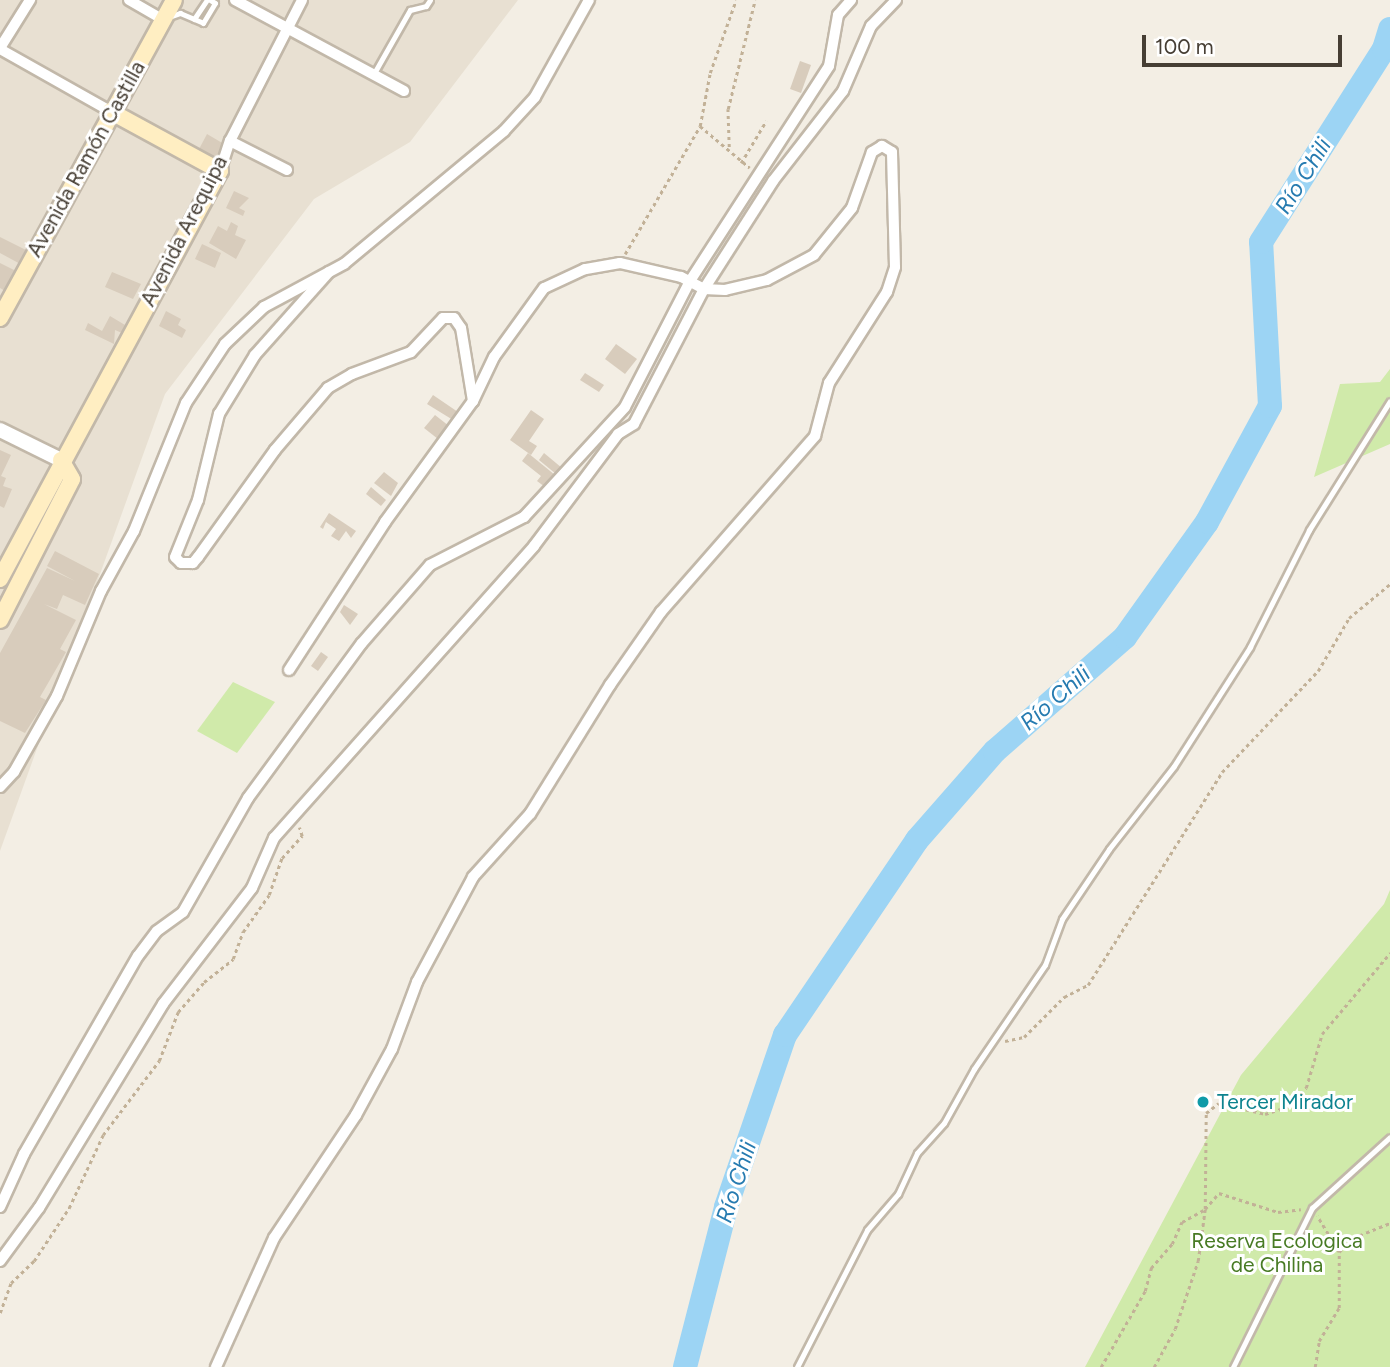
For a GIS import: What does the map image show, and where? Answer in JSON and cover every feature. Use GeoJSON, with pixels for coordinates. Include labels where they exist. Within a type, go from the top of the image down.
{"type":"FeatureCollection","features":[{"type":"Feature","properties":{"kind":"main road","name":"Avenida Ramón Castilla"},"geometry":{"type":"LineString","coordinates":[[0,318],[110,111],[174,0]]}},
{"type":"Feature","properties":{"kind":"main road"},"geometry":{"type":"LineString","coordinates":[[110,111],[220,171]]}},
{"type":"Feature","properties":{"kind":"main road","name":"Avenida Arequipa"},"geometry":{"type":"LineString","coordinates":[[0,579],[61,460],[220,171]]}},
{"type":"Feature","properties":{"kind":"main road"},"geometry":{"type":"LineString","coordinates":[[0,620],[72,479],[61,460]]}},
{"type":"Feature","properties":{"kind":"street"},"geometry":{"type":"LineString","coordinates":[[30,0],[0,48],[110,111]]}},
{"type":"Feature","properties":{"kind":"street"},"geometry":{"type":"LineString","coordinates":[[129,0],[163,20]]}},
{"type":"Feature","properties":{"kind":"street"},"geometry":{"type":"LineString","coordinates":[[235,0],[404,91]]}},
{"type":"Feature","properties":{"kind":"street","name":"Avenida Arequipa"},"geometry":{"type":"LineString","coordinates":[[220,171],[230,141],[302,0]]}},
{"type":"Feature","properties":{"kind":"street"},"geometry":{"type":"LineString","coordinates":[[0,787],[14,772],[57,696],[101,591],[134,531],[186,403],[242,325],[264,307],[329,272],[406,216],[504,131],[535,97],[589,0]]}},
{"type":"Feature","properties":{"kind":"street"},"geometry":{"type":"LineString","coordinates":[[0,1207],[24,1154],[138,956],[157,931],[183,912],[248,798],[362,643],[430,565],[524,517],[625,407],[690,281],[829,66],[838,15],[851,0]]}},
{"type":"Feature","properties":{"kind":"street"},"geometry":{"type":"LineString","coordinates":[[0,1261],[39,1208],[163,1004],[252,888],[274,838],[534,546],[618,434],[634,424],[704,289],[773,181],[843,91],[871,26],[896,0]]}},
{"type":"Feature","properties":{"kind":"street"},"geometry":{"type":"LineString","coordinates":[[230,141],[287,170]]}},
{"type":"Feature","properties":{"kind":"street"},"geometry":{"type":"LineString","coordinates":[[216,1367],[274,1238],[356,1115],[391,1049],[424,970],[474,877],[530,814],[610,685],[661,611],[816,436],[829,383],[887,292],[895,267],[891,152],[882,146],[872,152],[852,208],[814,255],[752,286],[704,289],[690,281],[620,262],[585,269],[544,288],[494,357],[473,401],[385,522],[289,670]]}},
{"type":"Feature","properties":{"kind":"street"},"geometry":{"type":"LineString","coordinates":[[329,272],[255,355],[219,414],[198,500],[175,557],[181,563],[193,563],[275,450],[328,388],[411,352],[443,318],[454,318],[461,328],[473,401]]}},
{"type":"Feature","properties":{"kind":"street"},"geometry":{"type":"LineString","coordinates":[[0,430],[61,460]]}},
{"type":"Feature","properties":{"kind":"lane"},"geometry":{"type":"LineString","coordinates":[[163,20],[180,13],[203,23],[215,3],[209,0]]}},
{"type":"Feature","properties":{"kind":"lane"},"geometry":{"type":"LineString","coordinates":[[373,75],[410,10],[426,6],[430,0]]}},
{"type":"Feature","properties":{"kind":"lane"},"geometry":{"type":"LineString","coordinates":[[797,1367],[867,1230],[898,1194],[918,1153],[944,1123],[1045,965],[1062,919],[1109,849],[1174,766],[1250,648],[1309,530],[1390,401]]}},
{"type":"Feature","properties":{"kind":"lane"},"geometry":{"type":"LineString","coordinates":[[1233,1367],[1312,1208],[1390,1136]]}},
{"type":"Feature","properties":{"kind":"path"},"geometry":{"type":"LineString","coordinates":[[620,262],[700,126],[710,73],[736,0]]}},
{"type":"Feature","properties":{"kind":"path"},"geometry":{"type":"LineString","coordinates":[[729,147],[728,109],[755,0]]}},
{"type":"Feature","properties":{"kind":"path"},"geometry":{"type":"LineString","coordinates":[[741,163],[766,121]]}},
{"type":"Feature","properties":{"kind":"path"},"geometry":{"type":"LineString","coordinates":[[700,126],[729,147],[741,163],[758,172]]}},
{"type":"Feature","properties":{"kind":"path"},"geometry":{"type":"LineString","coordinates":[[995,1043],[1024,1037],[1064,997],[1088,985],[1222,772],[1318,671],[1349,618],[1390,584]]}},
{"type":"Feature","properties":{"kind":"path"},"geometry":{"type":"LineString","coordinates":[[0,1313],[11,1283],[34,1261],[69,1208],[103,1135],[159,1061],[178,1013],[233,959],[243,932],[269,895],[282,858],[302,836],[294,816]]}},
{"type":"Feature","properties":{"kind":"path"},"geometry":{"type":"LineString","coordinates":[[1154,1367],[1175,1329],[1198,1261],[1205,1209],[1206,1113],[1219,1103],[1265,1114],[1292,1105],[1306,1088],[1322,1034],[1390,953]]}},
{"type":"Feature","properties":{"kind":"path"},"geometry":{"type":"LineString","coordinates":[[1101,1367],[1145,1291],[1151,1268],[1172,1244],[1182,1222],[1205,1209],[1219,1193],[1278,1212],[1312,1208],[1339,1252],[1339,1308],[1319,1340],[1315,1367]]}},
{"type":"Feature","properties":{"kind":"path"},"geometry":{"type":"LineString","coordinates":[[1339,1252],[1353,1238],[1390,1223]]}},
{"type":"Feature","properties":{"kind":"shaded area"},"geometry":{"type":"Polygon","coordinates":[[[0,0],[518,0],[410,142],[314,199],[165,394],[0,851],[0,0]]]}},
{"type":"Feature","properties":{"kind":"green space"},"geometry":{"type":"Polygon","coordinates":[[[1390,369],[1390,444],[1314,477],[1340,384],[1380,382],[1390,369]]]}},
{"type":"Feature","properties":{"kind":"green space"},"geometry":{"type":"Polygon","coordinates":[[[233,682],[275,702],[237,753],[197,731],[233,682]]]}},
{"type":"Feature","properties":{"kind":"green space","name":"Reserva Ecologica de Chilina"},"geometry":{"type":"Polygon","coordinates":[[[1390,890],[1390,1367],[1085,1367],[1241,1075],[1384,904],[1390,890]]]}},
{"type":"Feature","properties":{"kind":"building"},"geometry":{"type":"Polygon","coordinates":[[[800,61],[811,65],[801,93],[790,89],[800,61]]]}},
{"type":"Feature","properties":{"kind":"building"},"geometry":{"type":"Polygon","coordinates":[[[207,134],[224,144],[214,160],[198,151],[207,134]]]}},
{"type":"Feature","properties":{"kind":"building"},"geometry":{"type":"Polygon","coordinates":[[[234,191],[249,198],[239,208],[245,211],[243,216],[226,208],[234,191]]]}},
{"type":"Feature","properties":{"kind":"building"},"geometry":{"type":"Polygon","coordinates":[[[231,222],[238,226],[235,235],[246,240],[236,259],[209,243],[218,226],[227,231],[231,222]]]}},
{"type":"Feature","properties":{"kind":"building"},"geometry":{"type":"Polygon","coordinates":[[[0,237],[30,252],[24,266],[0,253],[0,237]]]}},
{"type":"Feature","properties":{"kind":"building"},"geometry":{"type":"Polygon","coordinates":[[[202,244],[221,253],[215,268],[195,259],[202,244]]]}},
{"type":"Feature","properties":{"kind":"building"},"geometry":{"type":"Polygon","coordinates":[[[0,263],[16,271],[7,292],[0,288],[0,263]]]}},
{"type":"Feature","properties":{"kind":"building"},"geometry":{"type":"Polygon","coordinates":[[[112,272],[141,284],[133,299],[105,287],[112,272]]]}},
{"type":"Feature","properties":{"kind":"building"},"geometry":{"type":"Polygon","coordinates":[[[166,311],[181,319],[178,325],[186,330],[182,338],[159,326],[166,311]]]}},
{"type":"Feature","properties":{"kind":"building"},"geometry":{"type":"Polygon","coordinates":[[[110,316],[125,325],[122,333],[115,330],[114,344],[85,330],[88,323],[102,331],[110,316]]]}},
{"type":"Feature","properties":{"kind":"building"},"geometry":{"type":"Polygon","coordinates":[[[616,344],[637,359],[625,374],[605,359],[616,344]]]}},
{"type":"Feature","properties":{"kind":"building"},"geometry":{"type":"Polygon","coordinates":[[[585,373],[604,385],[599,392],[580,380],[585,373]]]}},
{"type":"Feature","properties":{"kind":"building"},"geometry":{"type":"Polygon","coordinates":[[[433,395],[458,412],[453,420],[427,404],[433,395]]]}},
{"type":"Feature","properties":{"kind":"building"},"geometry":{"type":"Polygon","coordinates":[[[531,410],[544,419],[529,441],[537,446],[531,455],[510,440],[531,410]]]}},
{"type":"Feature","properties":{"kind":"building"},"geometry":{"type":"Polygon","coordinates":[[[435,415],[449,426],[438,439],[424,428],[435,415]]]}},
{"type":"Feature","properties":{"kind":"building"},"geometry":{"type":"Polygon","coordinates":[[[0,450],[11,455],[1,476],[6,478],[3,486],[12,489],[4,508],[0,506],[0,450]]]}},
{"type":"Feature","properties":{"kind":"building"},"geometry":{"type":"Polygon","coordinates":[[[528,453],[555,475],[545,487],[537,481],[541,476],[522,461],[528,453]]]}},
{"type":"Feature","properties":{"kind":"building"},"geometry":{"type":"Polygon","coordinates":[[[544,453],[562,468],[556,474],[539,460],[544,453]]]}},
{"type":"Feature","properties":{"kind":"building"},"geometry":{"type":"Polygon","coordinates":[[[384,472],[398,483],[391,496],[374,483],[384,472]]]}},
{"type":"Feature","properties":{"kind":"building"},"geometry":{"type":"Polygon","coordinates":[[[371,487],[386,500],[381,506],[366,494],[371,487]]]}},
{"type":"Feature","properties":{"kind":"building"},"geometry":{"type":"Polygon","coordinates":[[[329,513],[356,531],[351,538],[346,531],[339,541],[331,536],[336,529],[326,522],[323,529],[320,527],[329,513]]]}},
{"type":"Feature","properties":{"kind":"building"},"geometry":{"type":"Polygon","coordinates":[[[55,551],[99,574],[85,605],[63,595],[57,609],[44,604],[76,620],[60,649],[66,652],[40,697],[46,700],[25,733],[0,721],[0,653],[47,568],[75,581],[47,566],[55,551]]]}},
{"type":"Feature","properties":{"kind":"building"},"geometry":{"type":"Polygon","coordinates":[[[344,605],[358,614],[350,625],[340,612],[344,605]]]}},
{"type":"Feature","properties":{"kind":"building"},"geometry":{"type":"Polygon","coordinates":[[[321,652],[328,657],[318,671],[311,666],[321,652]]]}},
{"type":"Feature","properties":{"kind":"waterway","name":"Río Chili"},"geometry":{"type":"LineString","coordinates":[[685,1367],[726,1207],[785,1035],[917,840],[995,751],[1125,637],[1207,522],[1270,406],[1261,242],[1384,49],[1390,29]]}},
{"type":"Feature","properties":{"kind":"place","name":"Tercer Mirador"},"geometry":{"type":"Point","coordinates":[1203,1102]}}]}
